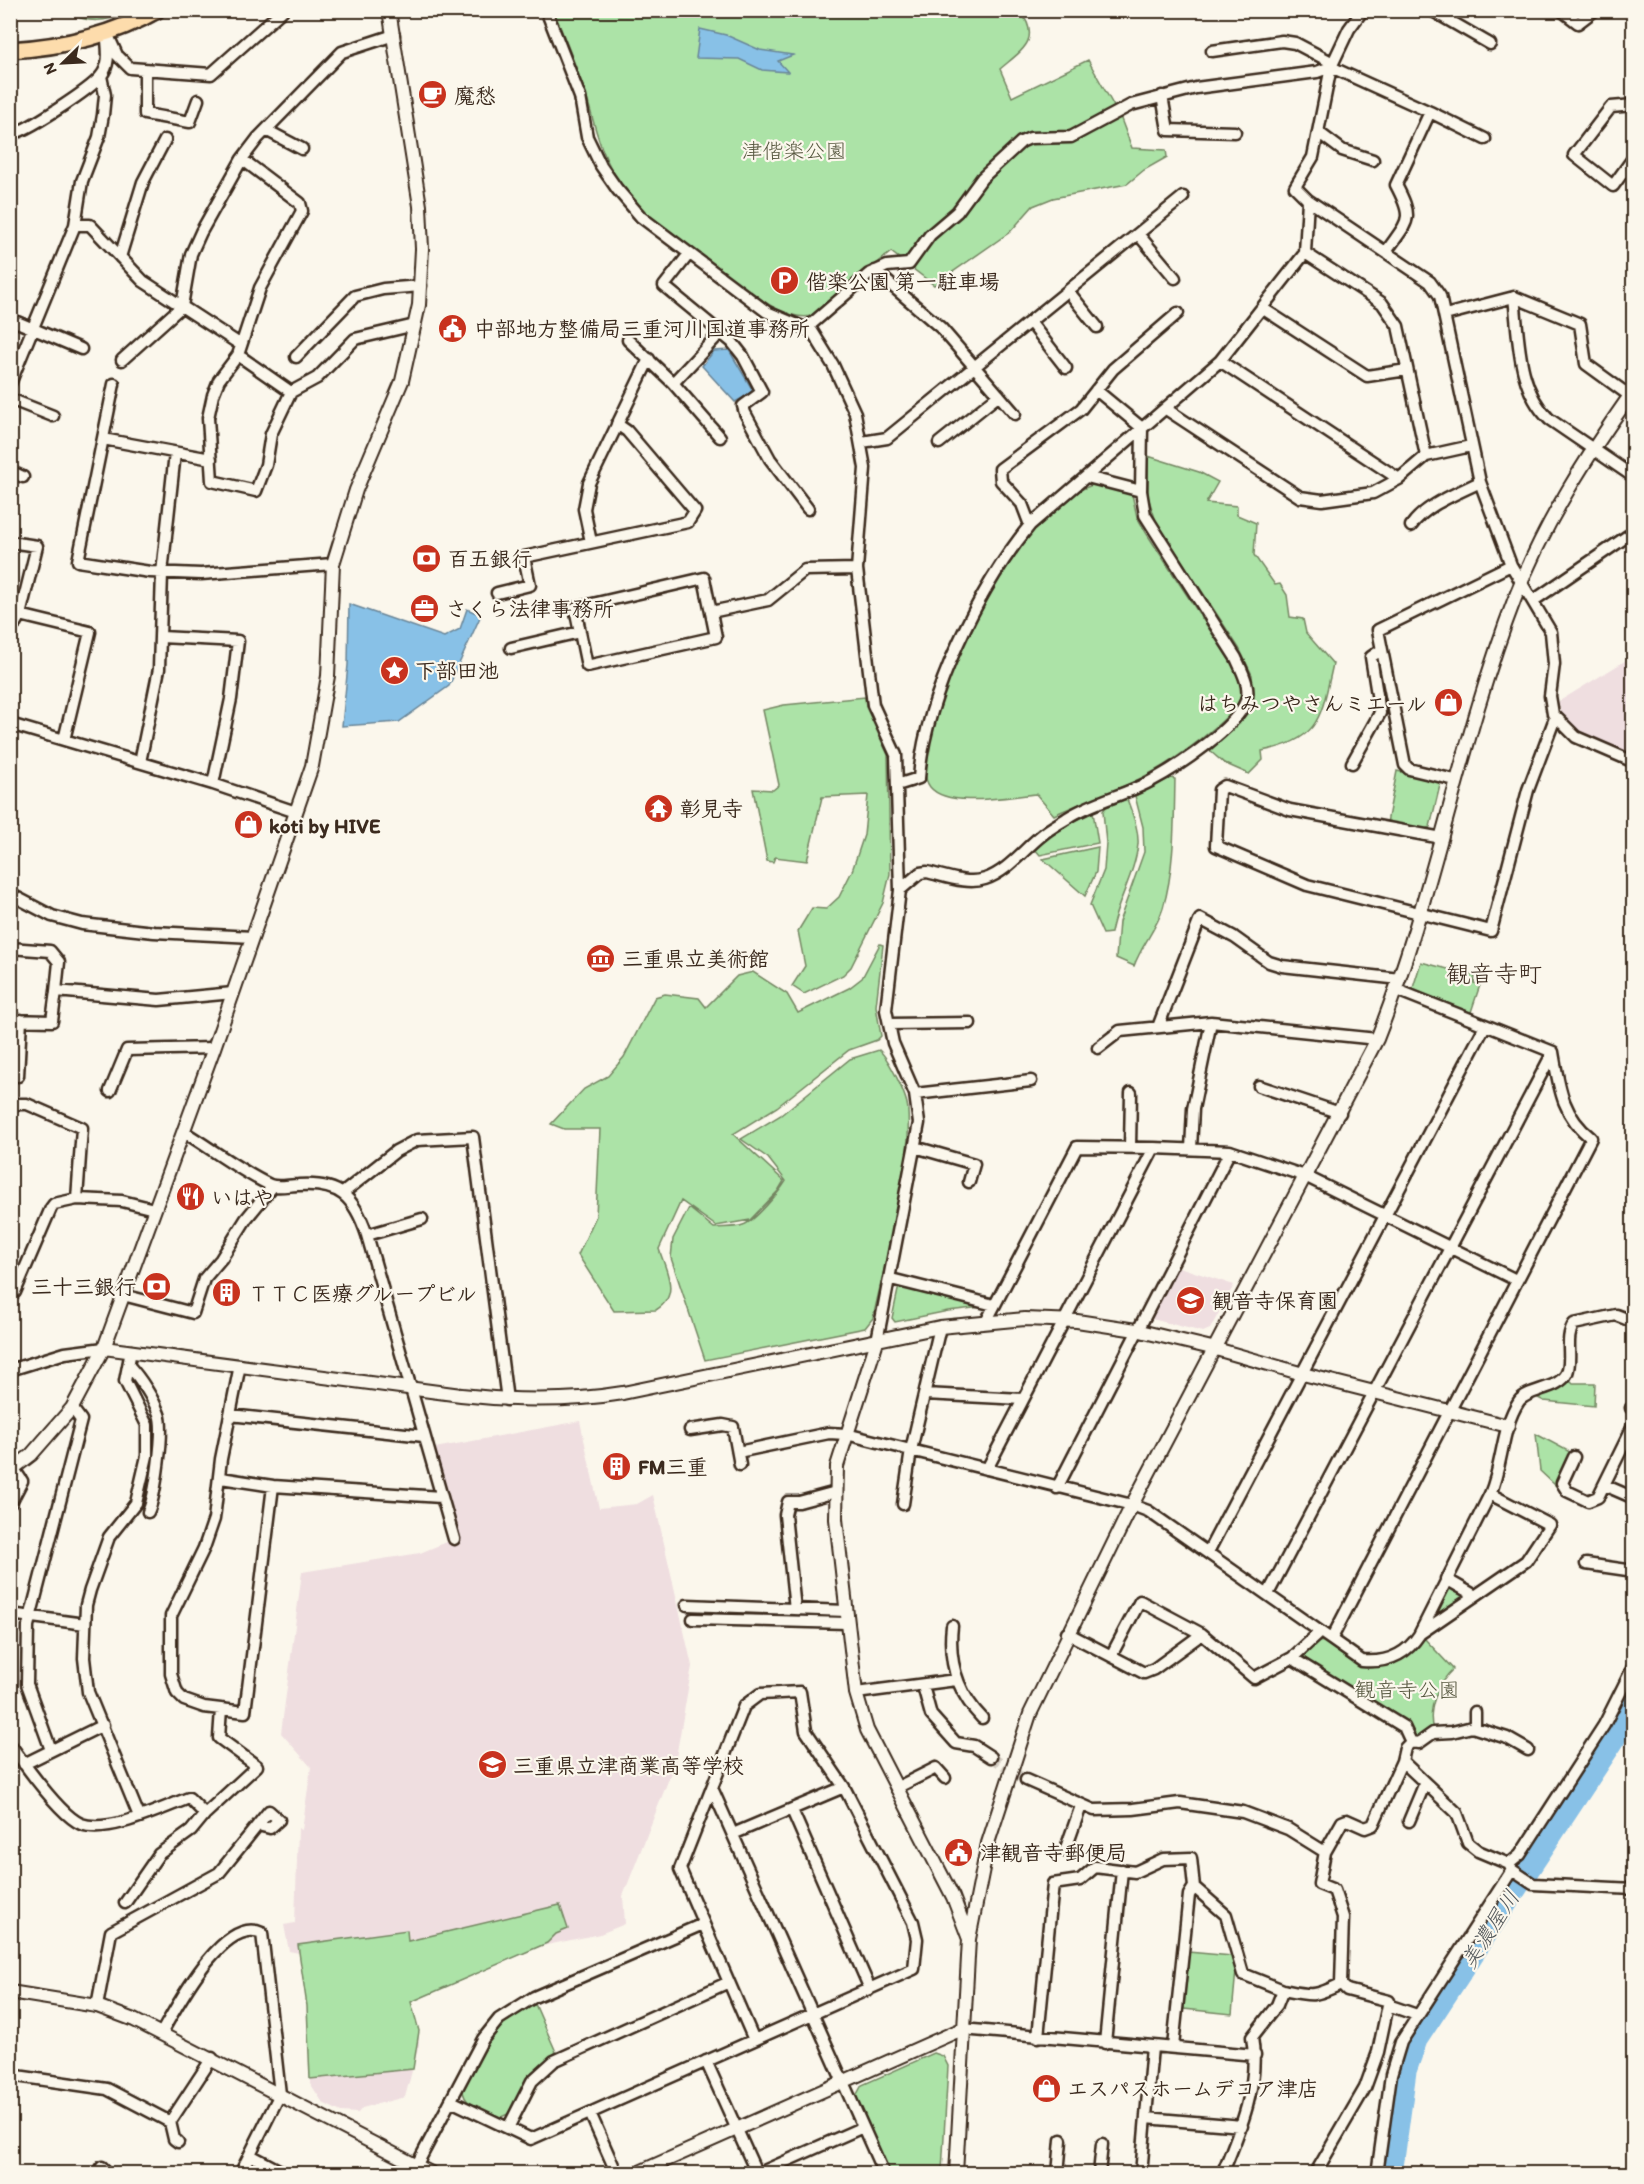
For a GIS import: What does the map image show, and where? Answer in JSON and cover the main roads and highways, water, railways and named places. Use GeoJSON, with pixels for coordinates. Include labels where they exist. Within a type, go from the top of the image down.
{"type":"FeatureCollection","features":[{"type":"Feature","properties":{"kind":"main road"},"geometry":{"type":"LineString","coordinates":[[10,50],[55,46],[107,33],[157,10]]}},
{"type":"Feature","properties":{"kind":"water"},"geometry":{"type":"Polygon","coordinates":[[[700,29],[726,35],[760,50],[793,55],[778,61],[788,72],[762,70],[739,59],[696,58],[700,29]]]}},
{"type":"Feature","properties":{"kind":"water"},"geometry":{"type":"Polygon","coordinates":[[[729,350],[752,389],[752,393],[735,402],[702,366],[714,351],[729,350]]]}},
{"type":"Feature","properties":{"kind":"water"},"geometry":{"type":"Polygon","coordinates":[[[349,604],[444,637],[460,629],[467,609],[481,615],[449,686],[399,722],[342,726],[348,665],[349,604]]]}},
{"type":"Feature","properties":{"kind":"waterway","name":"美濃屋川"},"geometry":{"type":"LineString","coordinates":[[1392,2174],[1406,2071],[1417,2040],[1614,1741],[1634,1701]]}},
{"type":"Feature","properties":{"kind":"tunnel"},"geometry":{"type":"LineString","coordinates":[[991,1757],[1026,1780]]}},
{"type":"Feature","properties":{"kind":"place","name":"魔愁"},"geometry":{"type":"Point","coordinates":[433,95]}},
{"type":"Feature","properties":{"kind":"place","name":"偕楽公園 第一駐車場"},"geometry":{"type":"Point","coordinates":[785,281]}},
{"type":"Feature","properties":{"kind":"place","name":"中部地方整備局三重河川国道事務所"},"geometry":{"type":"Point","coordinates":[453,328]}},
{"type":"Feature","properties":{"kind":"place","name":"百五銀行"},"geometry":{"type":"Point","coordinates":[427,558]}},
{"type":"Feature","properties":{"kind":"place","name":"さくら法律事務所"},"geometry":{"type":"Point","coordinates":[425,608]}},
{"type":"Feature","properties":{"kind":"place","name":"下部田池"},"geometry":{"type":"Point","coordinates":[394,670]}},
{"type":"Feature","properties":{"kind":"place","name":"はちみつやさんミエール"},"geometry":{"type":"Point","coordinates":[1448,703]}},
{"type":"Feature","properties":{"kind":"place","name":"彰見寺"},"geometry":{"type":"Point","coordinates":[659,808]}},
{"type":"Feature","properties":{"kind":"place","name":"koti by HIVE"},"geometry":{"type":"Point","coordinates":[248,825]}},
{"type":"Feature","properties":{"kind":"place","name":"三重県立美術館"},"geometry":{"type":"Point","coordinates":[601,958]}},
{"type":"Feature","properties":{"kind":"place","name":"いはや"},"geometry":{"type":"Point","coordinates":[190,1197]}},
{"type":"Feature","properties":{"kind":"place","name":"三十三銀行"},"geometry":{"type":"Point","coordinates":[157,1286]}},
{"type":"Feature","properties":{"kind":"place","name":"ＴＴＣ医療グループビル"},"geometry":{"type":"Point","coordinates":[227,1293]}},
{"type":"Feature","properties":{"kind":"place","name":"観音寺保育園"},"geometry":{"type":"Point","coordinates":[1191,1300]}},
{"type":"Feature","properties":{"kind":"place","name":"FM三重"},"geometry":{"type":"Point","coordinates":[617,1466]}},
{"type":"Feature","properties":{"kind":"place","name":"三重県立津商業高等学校"},"geometry":{"type":"Point","coordinates":[492,1765]}},
{"type":"Feature","properties":{"kind":"place","name":"津観音寺郵便局"},"geometry":{"type":"Point","coordinates":[959,1852]}},
{"type":"Feature","properties":{"kind":"place","name":"エスパスホームデコア津店"},"geometry":{"type":"Point","coordinates":[1046,2088]}},
{"type":"Feature","properties":{"kind":"district","name":"観音寺町"},"geometry":{"type":"Point","coordinates":[1494,973]}},
{"type":"Feature","properties":{"kind":"park label","name":"津偕楽公園"},"geometry":{"type":"Point","coordinates":[794,150]}},
{"type":"Feature","properties":{"kind":"park label","name":"観音寺公園"},"geometry":{"type":"Point","coordinates":[1407,1689]}}]}
